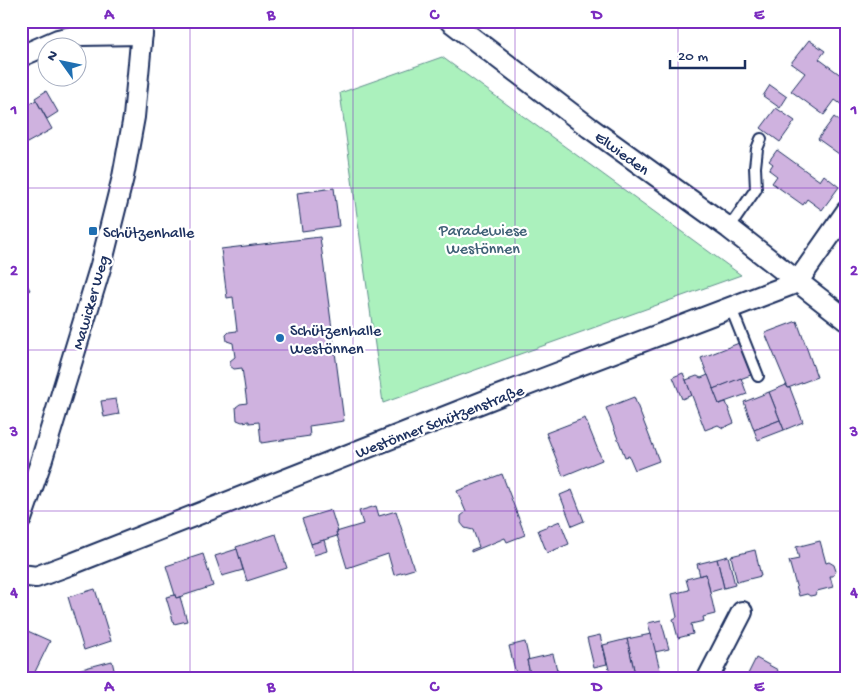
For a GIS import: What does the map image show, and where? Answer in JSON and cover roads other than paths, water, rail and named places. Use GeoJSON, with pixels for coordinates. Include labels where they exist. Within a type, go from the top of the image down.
{"type":"FeatureCollection","features":[{"type":"Feature","properties":{"kind":"street","name":"Elwieden"},"geometry":{"type":"LineString","coordinates":[[450,21],[590,128],[729,228],[798,281]]}},
{"type":"Feature","properties":{"kind":"street"},"geometry":{"type":"LineString","coordinates":[[21,56],[58,40],[80,35],[143,28]]}},
{"type":"Feature","properties":{"kind":"street","name":"Mawicker Weg"},"geometry":{"type":"LineString","coordinates":[[21,519],[41,462],[108,236],[123,177],[134,117],[143,28]]}},
{"type":"Feature","properties":{"kind":"street"},"geometry":{"type":"LineString","coordinates":[[847,211],[798,281],[847,320]]}},
{"type":"Feature","properties":{"kind":"street","name":"Westönner Schützenstraße"},"geometry":{"type":"LineString","coordinates":[[21,575],[36,577],[74,563],[798,281]]}},
{"type":"Feature","properties":{"kind":"street"},"geometry":{"type":"LineString","coordinates":[[708,678],[742,612]]}},
{"type":"Feature","properties":{"kind":"lane"},"geometry":{"type":"LineString","coordinates":[[729,228],[756,189],[756,149],[761,139]]}},
{"type":"Feature","properties":{"kind":"lane"},"geometry":{"type":"LineString","coordinates":[[731,308],[758,376]]}},
{"type":"Feature","properties":{"kind":"place","name":"Schützenhalle"},"geometry":{"type":"Point","coordinates":[93,231]}},
{"type":"Feature","properties":{"kind":"place","name":"Schützenhalle Westönnen"},"geometry":{"type":"Point","coordinates":[280,338]}},
{"type":"Feature","properties":{"kind":"park label","name":"Paradewiese Westönnen"},"geometry":{"type":"Point","coordinates":[483,238]}}]}
